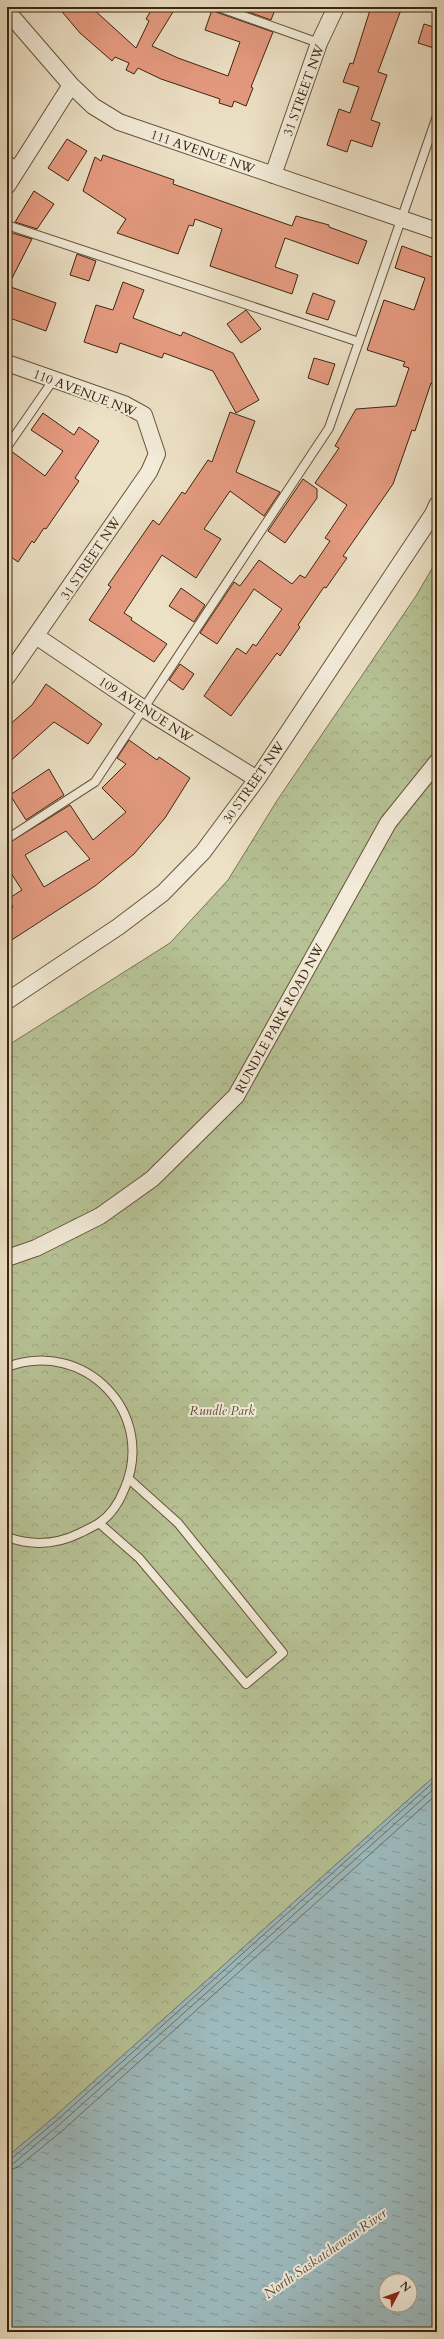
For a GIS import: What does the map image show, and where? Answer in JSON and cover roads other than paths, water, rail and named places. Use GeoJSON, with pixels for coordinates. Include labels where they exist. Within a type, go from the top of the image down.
{"type":"FeatureCollection","features":[{"type":"Feature","properties":{"kind":"street","name":"31 STREET NW"},"geometry":{"type":"LineString","coordinates":[[273,175],[319,43],[336,7]]}},
{"type":"Feature","properties":{"kind":"street","name":"111 AVENUE NW"},"geometry":{"type":"LineString","coordinates":[[7,11],[71,85],[93,106],[119,122],[437,231]]}},
{"type":"Feature","properties":{"kind":"street"},"geometry":{"type":"LineString","coordinates":[[7,186],[14,163],[71,85]]}},
{"type":"Feature","properties":{"kind":"street","name":"110 AVENUE NW"},"geometry":{"type":"LineString","coordinates":[[7,363],[124,404],[144,415],[152,433]]}},
{"type":"Feature","properties":{"kind":"street","name":"31 STREET NW"},"geometry":{"type":"LineString","coordinates":[[7,677],[149,472],[157,454],[152,433]]}},
{"type":"Feature","properties":{"kind":"street","name":"30 STREET NW"},"geometry":{"type":"LineString","coordinates":[[7,1001],[118,927],[163,893],[203,852],[257,779],[433,514],[437,505]]}},
{"type":"Feature","properties":{"kind":"street","name":"109 AVENUE NW"},"geometry":{"type":"LineString","coordinates":[[36,636],[144,709],[257,779]]}},
{"type":"Feature","properties":{"kind":"street","name":"RUNDLE PARK ROAD NW"},"geometry":{"type":"LineString","coordinates":[[7,1258],[36,1248],[100,1216],[152,1179],[236,1096],[388,823],[437,762]]}},
{"type":"Feature","properties":{"kind":"lane"},"geometry":{"type":"LineString","coordinates":[[218,7],[319,43]]}},
{"type":"Feature","properties":{"kind":"lane"},"geometry":{"type":"LineString","coordinates":[[7,838],[95,782],[329,428],[437,116]]}},
{"type":"Feature","properties":{"kind":"lane"},"geometry":{"type":"LineString","coordinates":[[7,225],[359,342]]}},
{"type":"Feature","properties":{"kind":"lane"},"geometry":{"type":"LineString","coordinates":[[7,447],[54,379]]}},
{"type":"Feature","properties":{"kind":"lane"},"geometry":{"type":"LineString","coordinates":[[7,1367],[35,1360],[63,1362],[78,1367],[101,1382],[121,1406],[129,1425],[133,1444],[133,1460],[129,1479],[121,1497],[100,1523],[65,1540],[49,1543],[34,1543],[7,1537]]}},
{"type":"Feature","properties":{"kind":"lane"},"geometry":{"type":"LineString","coordinates":[[100,1523],[139,1558],[246,1684],[283,1653],[178,1523],[129,1479]]}},
{"type":"Feature","properties":{"kind":"water","name":"North Saskatchewan River"},"geometry":{"type":"Polygon","coordinates":[[[437,1774],[437,2332],[7,2332],[7,2157],[53,2118],[437,1774]]]}},
{"type":"Feature","properties":{"kind":"park label","name":"Rundle Park"},"geometry":{"type":"Point","coordinates":[222,1410]}}]}
